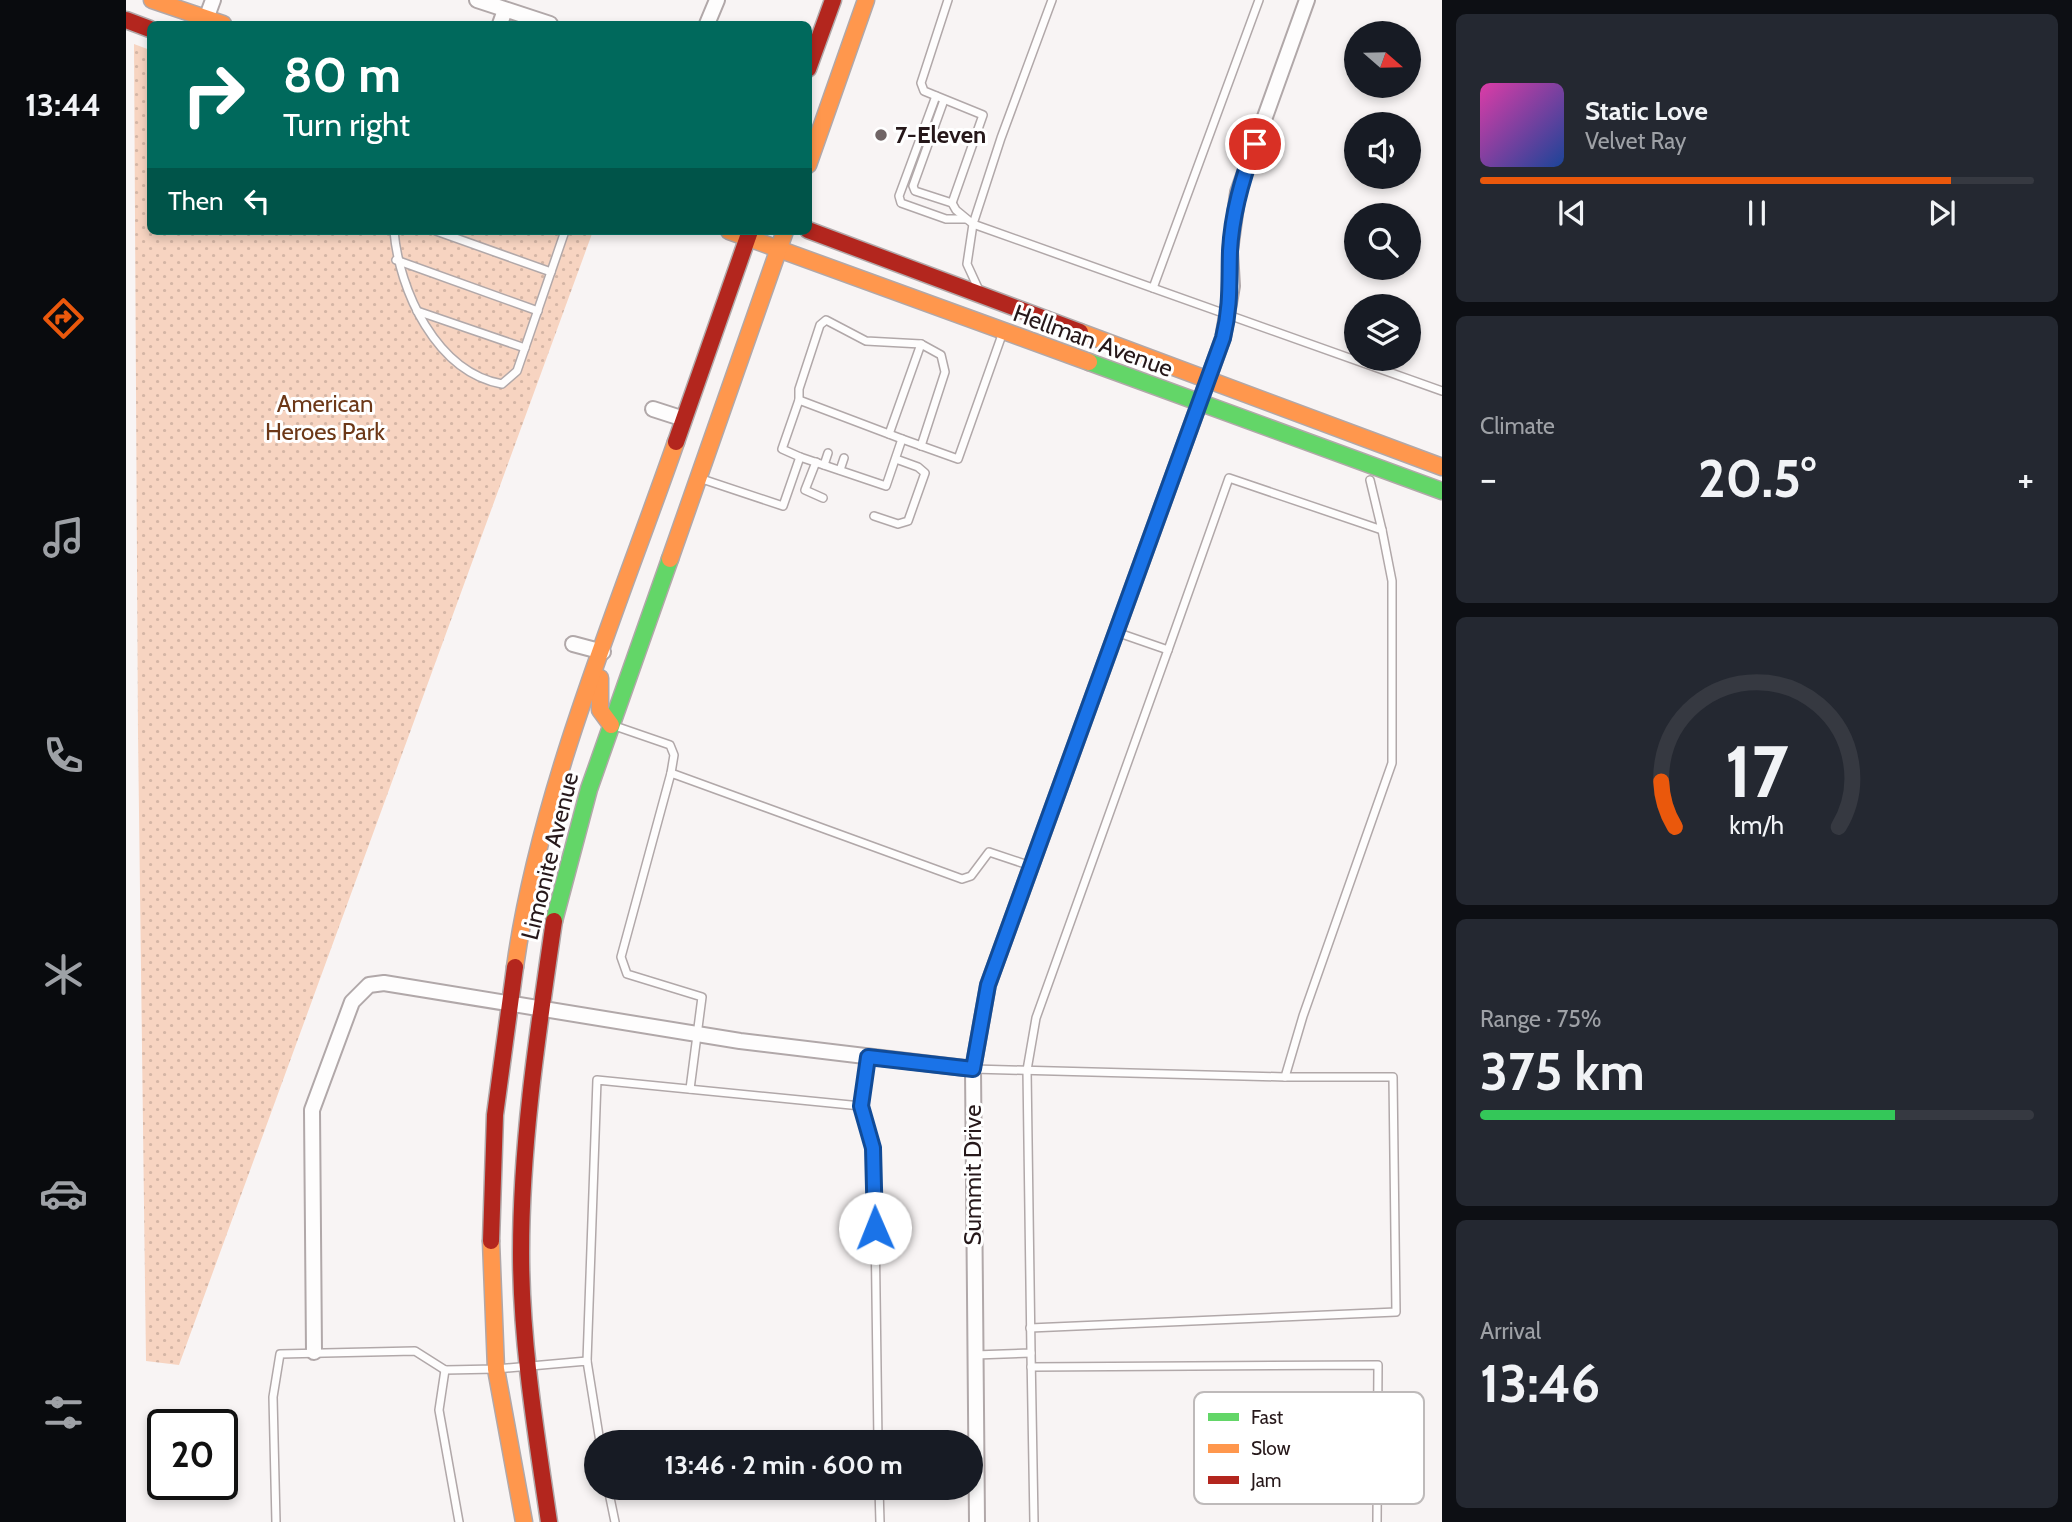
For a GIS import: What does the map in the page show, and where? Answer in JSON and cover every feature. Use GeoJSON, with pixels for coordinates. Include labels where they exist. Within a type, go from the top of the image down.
{"type":"FeatureCollection","features":[{"type":"Feature","properties":{"kind":"main road"},"geometry":{"type":"LineString","coordinates":[[152,0],[213,21]]}},
{"type":"Feature","properties":{"kind":"main road"},"geometry":{"type":"LineString","coordinates":[[812,58],[833,0]]}},
{"type":"Feature","properties":{"kind":"main road"},"geometry":{"type":"LineString","coordinates":[[812,154],[866,0]]}},
{"type":"Feature","properties":{"kind":"main road"},"geometry":{"type":"LineString","coordinates":[[126,20],[147,28]]}},
{"type":"Feature","properties":{"kind":"main road","name":"Hellman Avenue"},"geometry":{"type":"LineString","coordinates":[[812,231],[1442,467]]}},
{"type":"Feature","properties":{"kind":"main road","name":"Limonite Avenue"},"geometry":{"type":"LineString","coordinates":[[524,1522],[496,1370],[490,1275],[490,1194],[495,1115],[510,1002],[541,842],[603,652],[749,235]]}},
{"type":"Feature","properties":{"kind":"main road","name":"Hellman Avenue"},"geometry":{"type":"LineString","coordinates":[[751,235],[779,249],[1003,332],[1442,491]]}},
{"type":"Feature","properties":{"kind":"main road","name":"Limonite Avenue"},"geometry":{"type":"LineString","coordinates":[[549,1522],[528,1366],[521,1254],[528,1102],[555,916],[570,855],[611,725],[784,235]]}},
{"type":"Feature","properties":{"kind":"main road"},"geometry":{"type":"LineString","coordinates":[[603,652],[599,709],[602,718],[611,725]]}},
{"type":"Feature","properties":{"kind":"street"},"geometry":{"type":"LineString","coordinates":[[206,19],[213,0]]}},
{"type":"Feature","properties":{"kind":"street"},"geometry":{"type":"LineString","coordinates":[[477,0],[540,21]]}},
{"type":"Feature","properties":{"kind":"street"},"geometry":{"type":"LineString","coordinates":[[708,21],[717,0]]}},
{"type":"Feature","properties":{"kind":"street","name":"Summit Drive"},"geometry":{"type":"LineString","coordinates":[[977,1522],[973,1069],[988,985],[1208,379],[1229,314],[1230,251],[1238,192],[1307,0]]}},
{"type":"Feature","properties":{"kind":"street"},"geometry":{"type":"LineString","coordinates":[[501,21],[505,10]]}},
{"type":"Feature","properties":{"kind":"street"},"geometry":{"type":"LineString","coordinates":[[653,409],[684,419]]}},
{"type":"Feature","properties":{"kind":"street"},"geometry":{"type":"LineString","coordinates":[[573,644],[603,652]]}},
{"type":"Feature","properties":{"kind":"street"},"geometry":{"type":"LineString","coordinates":[[314,1352],[312,1110],[352,1002],[369,985],[384,983],[696,1034],[973,1069]]}},
{"type":"Feature","properties":{"kind":"lane"},"geometry":{"type":"LineString","coordinates":[[948,0],[921,83],[924,91],[983,115],[961,163],[954,184],[952,203]]}},
{"type":"Feature","properties":{"kind":"lane"},"geometry":{"type":"LineString","coordinates":[[980,294],[967,264],[970,221],[1052,0]]}},
{"type":"Feature","properties":{"kind":"lane"},"geometry":{"type":"LineString","coordinates":[[1153,288],[1259,0]]}},
{"type":"Feature","properties":{"kind":"lane"},"geometry":{"type":"LineString","coordinates":[[936,96],[899,196],[901,202],[946,219],[970,221],[1442,391]]}},
{"type":"Feature","properties":{"kind":"lane"},"geometry":{"type":"LineString","coordinates":[[944,100],[922,173],[913,186],[915,191],[952,203],[970,221]]}},
{"type":"Feature","properties":{"kind":"lane"},"geometry":{"type":"LineString","coordinates":[[394,235],[396,260],[416,311],[444,349],[466,367],[494,383],[502,384],[513,377],[525,348],[563,235]]}},
{"type":"Feature","properties":{"kind":"lane"},"geometry":{"type":"LineString","coordinates":[[447,235],[551,272]]}},
{"type":"Feature","properties":{"kind":"lane"},"geometry":{"type":"LineString","coordinates":[[396,260],[538,311]]}},
{"type":"Feature","properties":{"kind":"lane"},"geometry":{"type":"LineString","coordinates":[[416,311],[525,348]]}},
{"type":"Feature","properties":{"kind":"lane"},"geometry":{"type":"LineString","coordinates":[[902,439],[886,486],[782,449],[820,325],[826,320],[866,341],[921,344],[941,355],[945,372],[921,446]]}},
{"type":"Feature","properties":{"kind":"lane"},"geometry":{"type":"LineString","coordinates":[[799,400],[824,414],[841,416],[958,459],[1003,332]]}},
{"type":"Feature","properties":{"kind":"lane"},"geometry":{"type":"LineString","coordinates":[[889,434],[921,344]]}},
{"type":"Feature","properties":{"kind":"lane"},"geometry":{"type":"LineString","coordinates":[[838,425],[841,416]]}},
{"type":"Feature","properties":{"kind":"lane"},"geometry":{"type":"LineString","coordinates":[[854,430],[857,422]]}},
{"type":"Feature","properties":{"kind":"lane"},"geometry":{"type":"LineString","coordinates":[[872,439],[875,429]]}},
{"type":"Feature","properties":{"kind":"lane"},"geometry":{"type":"LineString","coordinates":[[699,478],[783,506],[804,458],[811,449]]}},
{"type":"Feature","properties":{"kind":"lane"},"geometry":{"type":"LineString","coordinates":[[824,465],[828,453]]}},
{"type":"Feature","properties":{"kind":"lane"},"geometry":{"type":"LineString","coordinates":[[840,470],[844,458]]}},
{"type":"Feature","properties":{"kind":"lane"},"geometry":{"type":"LineString","coordinates":[[874,516],[898,524],[908,521],[925,473],[918,467],[896,459]]}},
{"type":"Feature","properties":{"kind":"lane"},"geometry":{"type":"LineString","coordinates":[[816,462],[805,490],[823,498]]}},
{"type":"Feature","properties":{"kind":"lane"},"geometry":{"type":"LineString","coordinates":[[858,477],[862,466]]}},
{"type":"Feature","properties":{"kind":"lane"},"geometry":{"type":"LineString","coordinates":[[1034,1522],[1027,1070],[1036,1018],[1230,478],[1382,530]]}},
{"type":"Feature","properties":{"kind":"lane"},"geometry":{"type":"LineString","coordinates":[[1285,1077],[1303,1016],[1392,762],[1392,581],[1370,480]]}},
{"type":"Feature","properties":{"kind":"lane"},"geometry":{"type":"LineString","coordinates":[[1116,632],[1168,650]]}},
{"type":"Feature","properties":{"kind":"lane"},"geometry":{"type":"LineString","coordinates":[[611,725],[670,745],[674,755],[621,957],[626,974],[702,997],[690,1089]]}},
{"type":"Feature","properties":{"kind":"lane"},"geometry":{"type":"LineString","coordinates":[[671,773],[962,879],[971,876],[989,852],[1031,866]]}},
{"type":"Feature","properties":{"kind":"lane"},"geometry":{"type":"LineString","coordinates":[[868,1057],[861,1106],[873,1148],[878,1430]]}},
{"type":"Feature","properties":{"kind":"lane"},"geometry":{"type":"LineString","coordinates":[[973,1069],[1393,1077],[1396,1312],[1030,1328]]}},
{"type":"Feature","properties":{"kind":"lane"},"geometry":{"type":"LineString","coordinates":[[598,1430],[587,1361],[597,1080],[861,1106]]}},
{"type":"Feature","properties":{"kind":"lane"},"geometry":{"type":"LineString","coordinates":[[276,1522],[273,1397],[281,1354],[415,1351],[445,1370],[496,1370],[587,1361]]}},
{"type":"Feature","properties":{"kind":"lane"},"geometry":{"type":"LineString","coordinates":[[974,1355],[1031,1353]]}},
{"type":"Feature","properties":{"kind":"lane"},"geometry":{"type":"LineString","coordinates":[[1031,1367],[1378,1365],[1378,1392]]}},
{"type":"Feature","properties":{"kind":"lane"},"geometry":{"type":"LineString","coordinates":[[445,1370],[439,1410],[459,1522]]}},
{"type":"Feature","properties":{"kind":"lane"},"geometry":{"type":"LineString","coordinates":[[610,1500],[615,1522]]}},
{"type":"Feature","properties":{"kind":"lane"},"geometry":{"type":"LineString","coordinates":[[879,1500],[880,1522]]}},
{"type":"Feature","properties":{"kind":"lane"},"geometry":{"type":"LineString","coordinates":[[1377,1504],[1377,1522]]}},
{"type":"Feature","properties":{"kind":"green space","name":"American Heroes Park"},"geometry":{"type":"Polygon","coordinates":[[[134,44],[147,49],[147,235],[592,235],[179,1365],[146,1361],[138,733],[134,44]]]}},
{"type":"Feature","properties":{"kind":"traffic: fast"},"geometry":{"type":"LineString","coordinates":[[1089,362],[1442,491]]}},
{"type":"Feature","properties":{"kind":"traffic: fast"},"geometry":{"type":"LineString","coordinates":[[554,921],[589,789],[670,559]]}},
{"type":"Feature","properties":{"kind":"traffic: slow"},"geometry":{"type":"LineString","coordinates":[[152,0],[214,21]]}},
{"type":"Feature","properties":{"kind":"traffic: slow"},"geometry":{"type":"LineString","coordinates":[[812,154],[866,0]]}},
{"type":"Feature","properties":{"kind":"traffic: slow"},"geometry":{"type":"LineString","coordinates":[[740,235],[1089,362]]}},
{"type":"Feature","properties":{"kind":"traffic: slow"},"geometry":{"type":"LineString","coordinates":[[670,559],[784,235]]}},
{"type":"Feature","properties":{"kind":"traffic: slow"},"geometry":{"type":"LineString","coordinates":[[1080,332],[1442,467]]}},
{"type":"Feature","properties":{"kind":"traffic: slow"},"geometry":{"type":"LineString","coordinates":[[515,967],[526,901],[561,768],[676,442]]}},
{"type":"Feature","properties":{"kind":"traffic: slow"},"geometry":{"type":"LineString","coordinates":[[600,678],[600,710],[611,725]]}},
{"type":"Feature","properties":{"kind":"traffic: slow"},"geometry":{"type":"LineString","coordinates":[[491,1241],[496,1369],[524,1522]]}},
{"type":"Feature","properties":{"kind":"traffic: jam"},"geometry":{"type":"LineString","coordinates":[[812,58],[833,0]]}},
{"type":"Feature","properties":{"kind":"traffic: jam"},"geometry":{"type":"LineString","coordinates":[[126,20],[147,28]]}},
{"type":"Feature","properties":{"kind":"traffic: jam"},"geometry":{"type":"LineString","coordinates":[[812,232],[1080,332]]}},
{"type":"Feature","properties":{"kind":"traffic: jam"},"geometry":{"type":"LineString","coordinates":[[676,442],[749,235]]}},
{"type":"Feature","properties":{"kind":"traffic: jam"},"geometry":{"type":"LineString","coordinates":[[549,1522],[526,1354],[521,1253],[527,1128],[554,921]]}},
{"type":"Feature","properties":{"kind":"traffic: jam"},"geometry":{"type":"LineString","coordinates":[[491,1241],[495,1115],[515,967]]}},
{"type":"Feature","properties":{"kind":"place","name":"7-Eleven"},"geometry":{"type":"Point","coordinates":[881,135]}},
{"type":"Feature","properties":{"kind":"route"},"geometry":{"type":"LineString","coordinates":[[875,1228],[873,1148],[861,1106],[868,1057],[973,1069],[975,1043],[988,985],[1223,338],[1232,286],[1230,251],[1238,192],[1255,144]]}}]}
